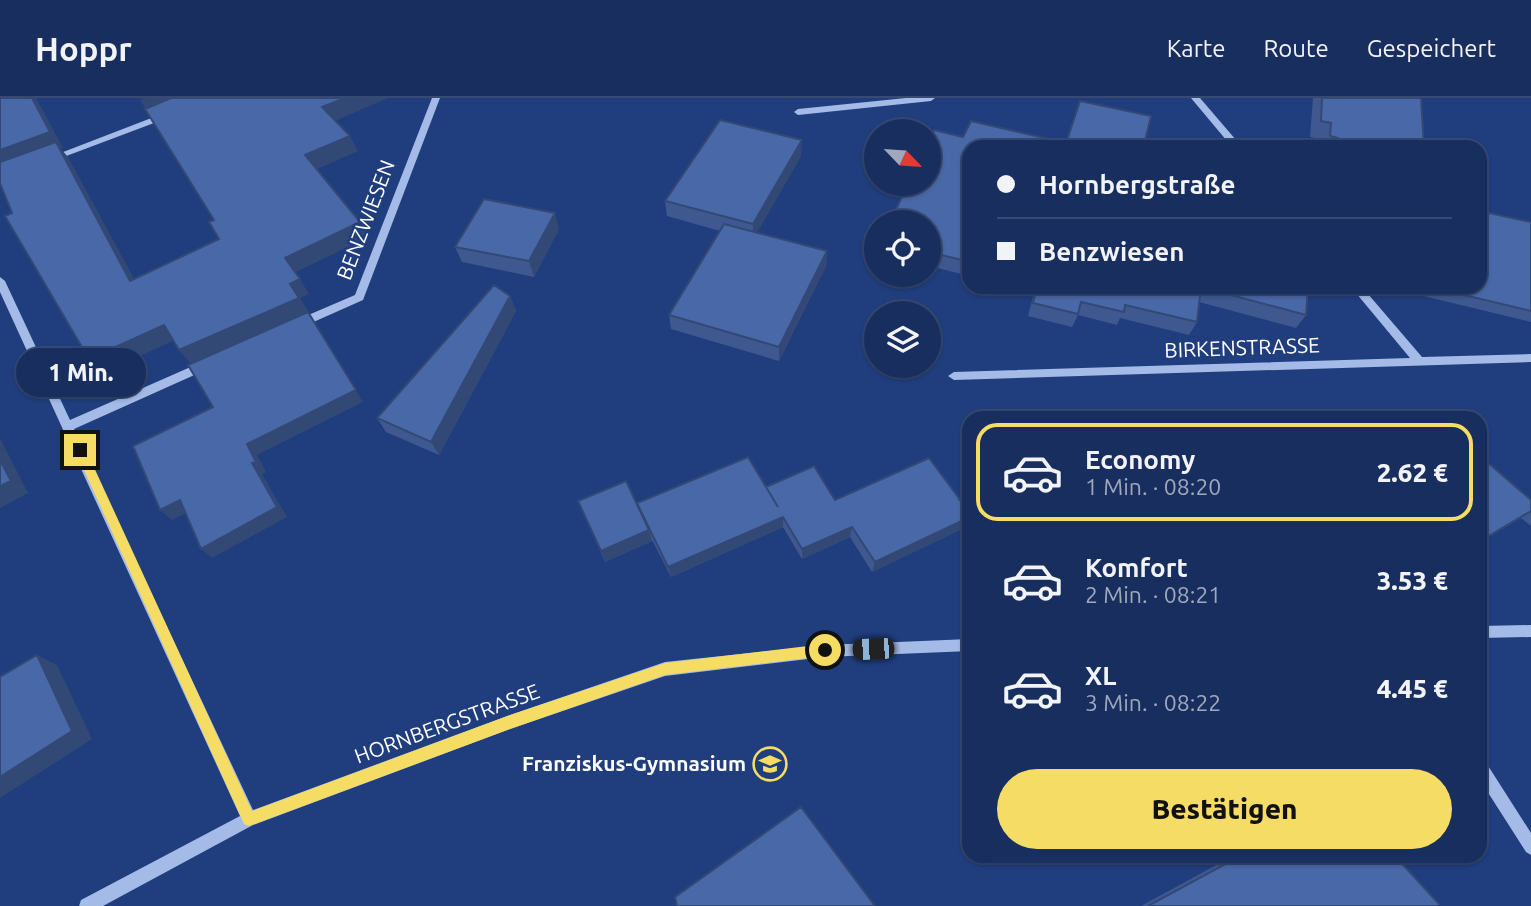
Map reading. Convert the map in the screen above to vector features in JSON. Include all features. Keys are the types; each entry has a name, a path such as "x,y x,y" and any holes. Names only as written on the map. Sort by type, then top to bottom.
{"street":[{"name":"BENZWIESEN","path":"284,330 359,297 436,98"},
{"path":"798,112 931,98"},
{"path":"1195,98 1231,140"},
{"path":"38,163 176,112"},
{"path":"0,281 249,819"},
{"path":"1362,294 1420,362"},
{"path":"69,426 220,358"},
{"name":"BIRKENSTRASSE","path":"954,376 1531,358"},
{"path":"1487,632 1531,631"},
{"name":"HORNBERGSTRASSE","path":"87,906 249,819 513,721 665,669 825,650 962,645"},
{"path":"1487,777 1531,847"}],"building":[{"path":"0,98 32,98 50,132 0,150"},
{"path":"171,98 345,98 322,107 350,136 305,155 360,222 285,258 300,279 290,284 299,298 179,350 164,325 89,359 5,216 12,213 0,183 0,162 56,142 130,281 219,239 209,222 214,220 145,109"},
{"path":"1322,98 1421,98 1424,140 1338,140 1330,136 1331,123 1321,121"},
{"path":"1080,101 1151,116 1145,140 1067,140"},
{"path":"720,120 802,140 753,224 665,201"},
{"path":"971,121 1053,140 962,140 962,260 941,255 941,210 896,210 902,196 942,196 942,132 963,137"},
{"path":"484,199 555,213 529,261 455,247"},
{"path":"1487,213 1531,222 1531,311 1459,294 1487,294"},
{"path":"724,224 827,251 779,347 669,315"},
{"path":"494,285 510,296 431,442 377,418"},
{"path":"1035,294 1200,294 1197,322 1125,305 1124,312 1081,302 1078,314 1033,303"},
{"path":"1227,294 1308,294 1306,315"},
{"path":"308,312 356,390 247,444 256,462 252,463 277,507 201,549 180,500 160,510 133,446 213,407 188,365"},
{"path":"748,457 766,487 814,466 835,500 929,458 962,502 962,521 875,562 852,527 802,549 783,517 668,567 637,503"},
{"path":"0,460 11,481 0,486"},
{"path":"1487,462 1531,500 1531,511 1487,537"},
{"path":"626,481 649,530 601,551 578,501"},
{"path":"37,655 72,731 0,777 0,677"},
{"path":"801,807 875,906 677,906 675,897"},
{"path":"1227,863 1401,863 1439,904 1438,906 1148,906"}],"place":[{"name":"Franziskus-Gymnasium","path":"770,764"}],"route":[{"path":"80,450 249,819 513,721 665,669 825,650"}]}
